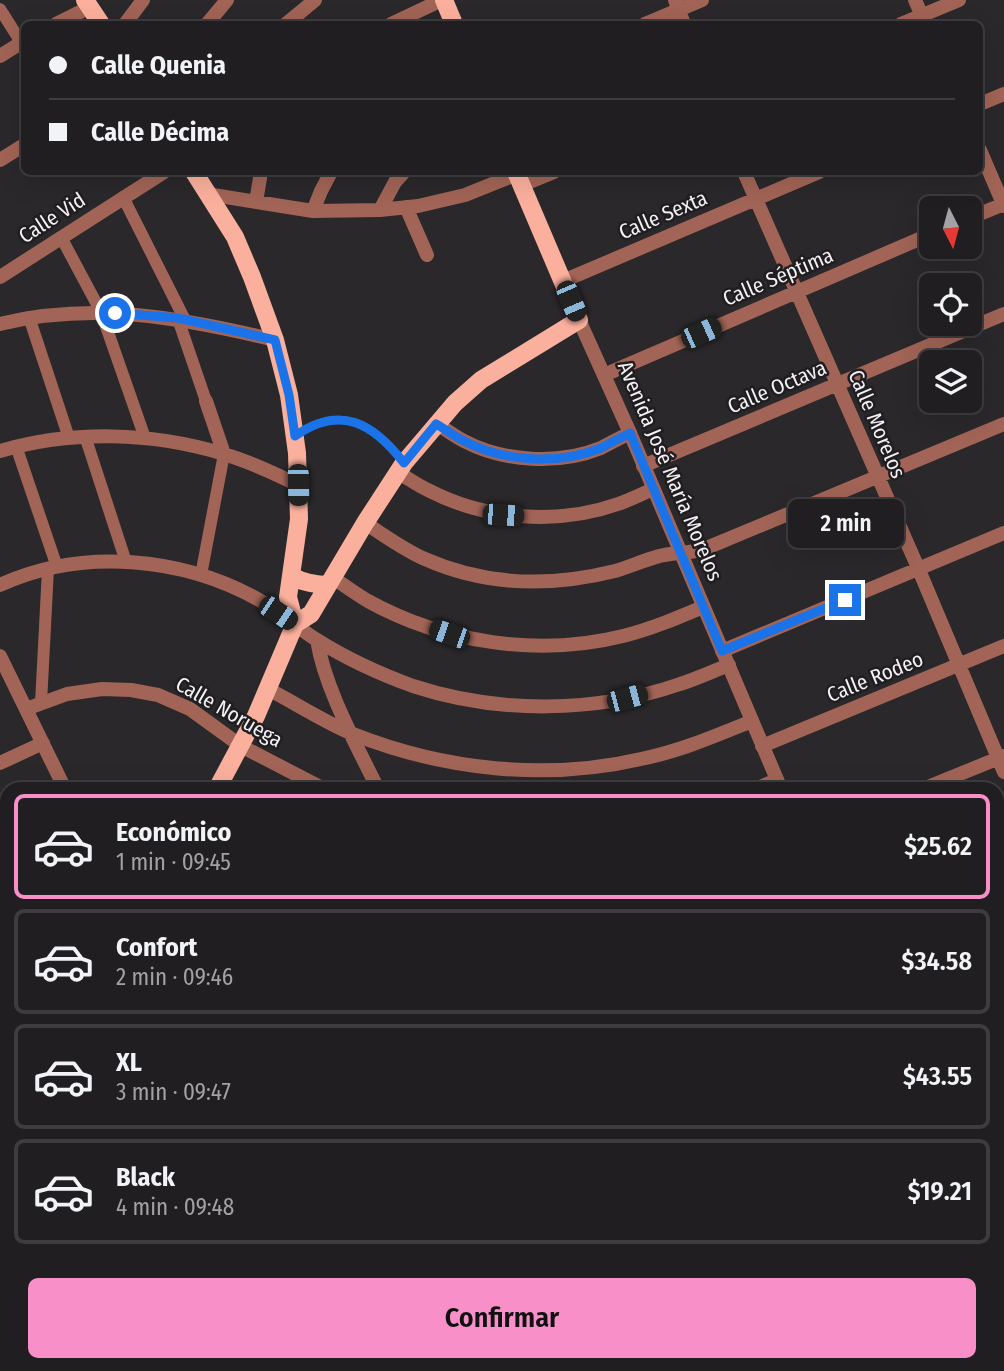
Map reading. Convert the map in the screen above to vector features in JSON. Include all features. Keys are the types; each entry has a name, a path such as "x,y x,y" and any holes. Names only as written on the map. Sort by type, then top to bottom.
{"main road":[{"path":"443,0 453,21"},
{"path":"87,3 99,21"},
{"path":"196,175 235,237 252,277 275,340 289,395 295,436 299,519 288,597 295,624"},
{"name":"Avenida José María Morelos","path":"518,177 579,320"},
{"path":"221,782 268,689 295,624 311,614 400,467 455,403 481,380 579,320"},
{"path":"291,576 314,584 330,581"}],"street":[{"path":"127,21 143,0"},
{"path":"210,21 227,0"},
{"path":"290,21 315,0"},
{"path":"398,21 443,0"},
{"path":"650,21 677,5 702,0"},
{"path":"915,0 923,20 959,0"},
{"path":"60,21 87,3"},
{"path":"0,9 21,39"},
{"path":"0,56 21,45"},
{"path":"983,103 1004,94"},
{"path":"0,160 21,147"},
{"path":"982,213 1004,205 983,157"},
{"name":"Calle Vid","path":"0,277 159,175"},
{"path":"256,202 260,175"},
{"path":"313,211 329,175"},
{"path":"380,210 401,175"},
{"name":"Calle Morelos","path":"745,175 1002,762"},
{"name":"Calle Sexta","path":"563,281 812,175"},
{"path":"208,194 313,211 380,210 418,206 465,195 518,177"},
{"path":"123,197 181,319 224,454 201,575"},
{"path":"406,207 427,255"},
{"path":"61,237 101,312 145,438"},
{"name":"Calle Séptima","path":"604,375 919,239"},
{"path":"0,324 29,317 101,312 130,313 181,319 275,340"},
{"name":"Calle Octava","path":"643,466 1004,314"},
{"path":"29,317 69,438"},
{"name":"Avenida José María Morelos","path":"579,320 630,433 778,782"},
{"path":"436,424 465,442 498,454 531,459 566,457 599,448 630,433"},
{"path":"365,523 423,558 458,571 497,580 533,583 575,580 618,570 657,556 704,549 1004,424"},
{"path":"85,436 126,562"},
{"path":"0,451 16,446 85,436 145,438 224,454 262,467 298,485"},
{"path":"16,446 53,568 41,703"},
{"path":"400,467 430,492 466,506 503,515 542,517 580,514 618,504 653,489"},
{"path":"722,651 1004,533"},
{"path":"0,585 53,568 92,562 164,566 201,575 251,596 317,640 364,666 414,686 466,699 520,706 573,705 627,698 679,685 729,665"},
{"path":"330,581 408,620 449,634 535,646 579,644 622,637 703,607"},
{"path":"317,640 322,667 375,782"},
{"name":"Calle Rodeo","path":"762,746 1004,646"},
{"path":"0,656 62,782"},
{"name":"Calle Noruega","path":"26,709 67,694 102,689 158,695 190,709 241,746 310,782"},
{"path":"268,689 351,733 407,752 453,763 523,771 582,769 640,760 697,743 751,721"},
{"path":"0,763 43,743"},
{"path":"943,782 1002,762"}],"lane":[{"path":"295,436 310,426 327,420 345,420 362,425 393,449 400,467"}],"route":[{"path":"115,313 178,318 275,340 289,395 295,436 310,426 327,420 345,420 362,425 377,435 404,463 436,424 465,442 498,454 531,459 566,457 599,448 630,433 722,651 845,600"}]}
